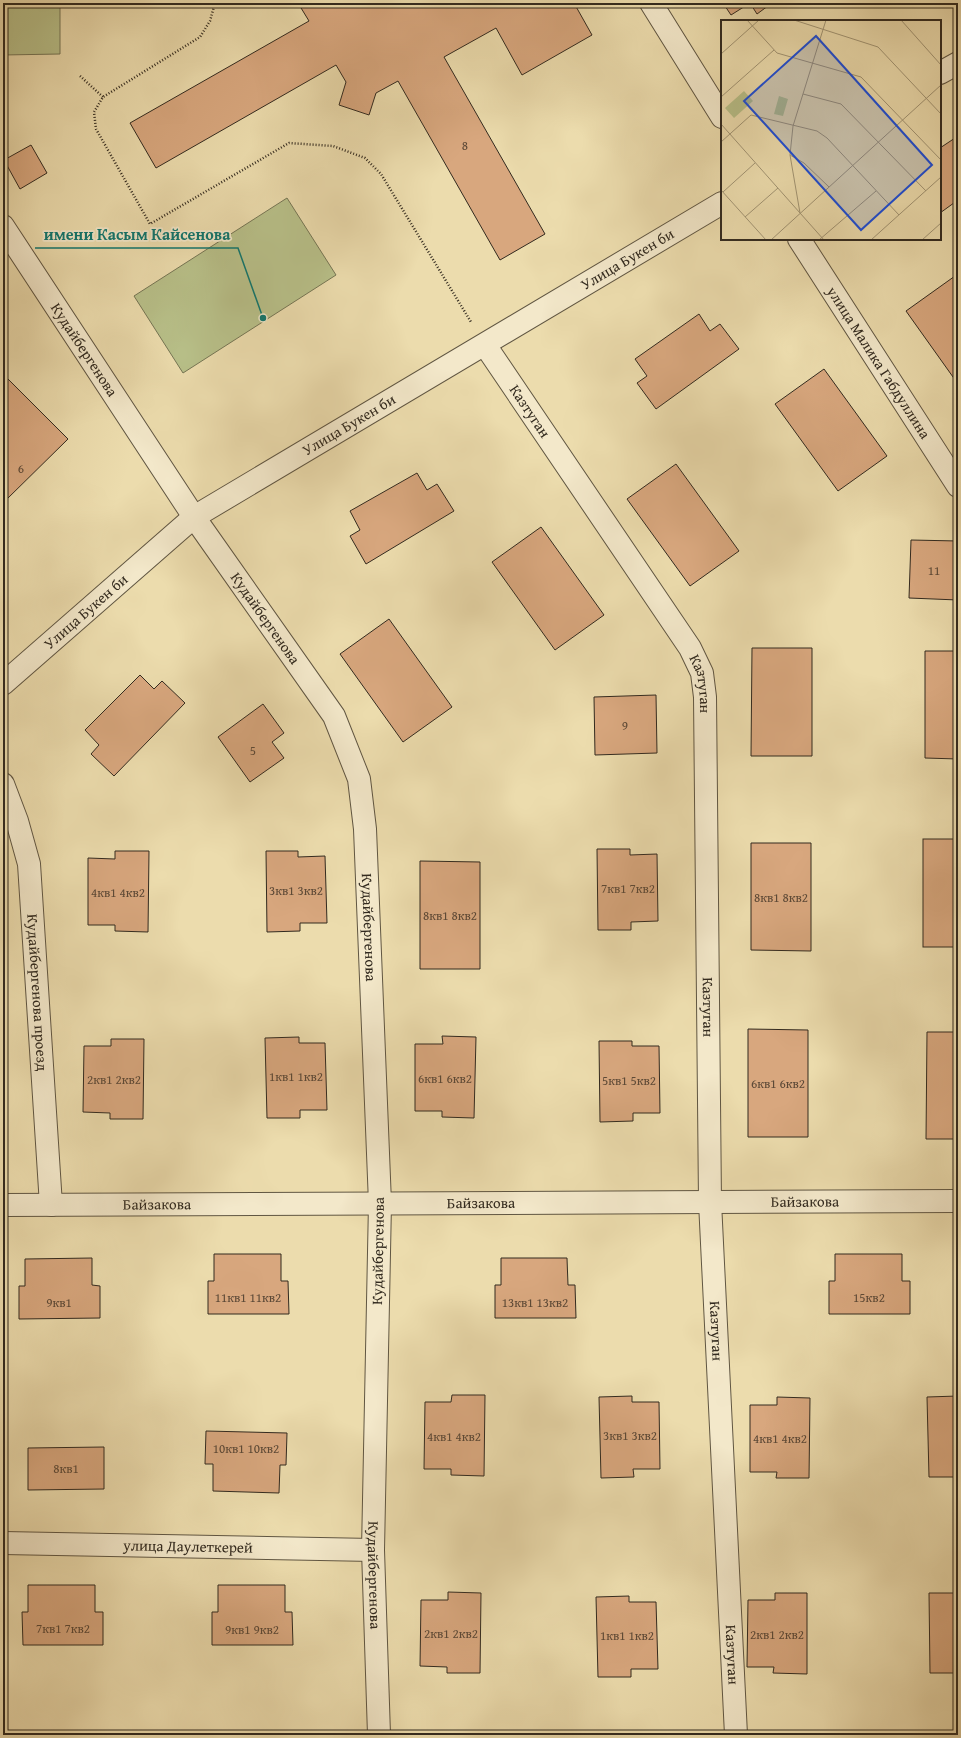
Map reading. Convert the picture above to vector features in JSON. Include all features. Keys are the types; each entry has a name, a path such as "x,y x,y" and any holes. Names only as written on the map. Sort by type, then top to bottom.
{"street":[{"path":"651,3 721,115"},
{"path":"941,72 958,62"},
{"name":"Улица Букен би","path":"3,684 194,516 485,345 721,204"},
{"name":"Кудайбергенова","path":"3,226 194,516 334,716 360,779 365,829 380,1204 373,1550 379,1735"},
{"name":"улица Малика Габдуллина","path":"800,240 958,486"},
{"name":"Казтуган","path":"485,345 690,648 702,673 705,697 710,1202 736,1735"},
{"name":"Кудайбергенова проезд","path":"3,784 17,821 30,864 51,1205"},
{"name":"Байзакова","path":"3,1205 958,1201"},
{"name":"улица Даулеткерей","path":"3,1543 373,1550"}],"path":[{"path":"215,3 210,20 200,37 103,98 94,112 96,129 150,224 289,143 333,146 365,158 381,174 485,345"},
{"path":"80,76 103,98"}],"green space":[{"path":"3,3 60,3 60,54 3,55"},
{"path":"287,198 336,275 183,373 134,296"}],"building":[{"path":"298,3 574,3 592,35 522,75 496,28 444,57 545,234 500,260 398,81 376,93 369,115 339,105 346,82 336,65 156,168 130,123 309,21"},
{"path":"723,3 750,3 731,15"},
{"path":"750,3 772,3 757,14"},
{"path":"958,136 958,200 941,212 941,147"},
{"path":"31,145 47,173 20,189 4,160"},
{"path":"955,276 958,280 958,384 906,311"},
{"path":"699,314 710,331 720,324 739,349 656,409 637,383 647,376 635,359"},
{"path":"824,369 887,456 838,491 775,404"},
{"path":"8,379 68,439 6,500 3,497 3,385"},
{"path":"676,464 739,551 690,586 627,499"},
{"path":"417,473 427,490 437,484 454,511 366,564 350,536 360,530 350,511"},
{"path":"541,527 604,615 555,650 492,562"},
{"path":"911,540 958,541 958,600 909,598"},
{"path":"389,619 452,707 403,742 340,654"},
{"path":"752,648 812,648 812,756 751,756"},
{"path":"925,651 958,651 958,759 925,758"},
{"path":"140,675 154,689 162,681 185,703 114,776 91,754 99,745 85,730"},
{"path":"656,695 657,753 595,755 594,697"},
{"path":"263,704 284,733 272,742 284,758 250,782 218,737"},
{"path":"923,839 958,839 958,947 923,947"},
{"path":"751,843 811,843 811,951 751,950"},
{"path":"597,849 630,849 630,855 657,854 658,921 631,922 631,930 598,930"},
{"path":"115,851 149,851 148,932 115,931 115,925 88,925 88,858 115,859"},
{"path":"266,851 298,851 298,857 325,856 327,923 300,923 300,931 267,932"},
{"path":"420,861 480,862 480,969 420,969"},
{"path":"3,1024 5,1081 3,1081"},
{"path":"748,1029 808,1030 808,1137 748,1137"},
{"path":"927,1032 958,1032 958,1139 926,1139"},
{"path":"442,1036 476,1037 474,1118 442,1117 442,1111 415,1111 415,1044 443,1044"},
{"path":"299,1037 299,1043 325,1043 327,1110 300,1110 300,1118 267,1118 265,1038"},
{"path":"111,1039 144,1039 143,1119 110,1119 110,1113 83,1112 84,1046 111,1046"},
{"path":"599,1041 632,1041 632,1046 659,1046 660,1113 633,1113 633,1121 600,1122"},
{"path":"214,1254 281,1254 281,1281 288,1281 289,1314 208,1314 208,1281 214,1281"},
{"path":"835,1254 902,1254 902,1281 910,1281 910,1314 829,1314 829,1281 835,1281"},
{"path":"92,1258 92,1285 100,1286 100,1318 19,1319 19,1286 25,1286 25,1259"},
{"path":"501,1258 567,1258 568,1285 575,1285 576,1318 495,1318 495,1285 501,1285"},
{"path":"452,1395 485,1395 484,1476 451,1475 451,1469 424,1469 425,1402 451,1402"},
{"path":"632,1396 632,1402 659,1402 660,1469 633,1469 634,1477 601,1478 599,1397"},
{"path":"958,1396 958,1477 929,1477 927,1397"},
{"path":"777,1397 810,1398 809,1478 776,1478 777,1472 750,1472 750,1405 777,1405"},
{"path":"206,1431 287,1433 286,1465 280,1465 279,1493 213,1491 213,1464 205,1464"},
{"path":"104,1447 104,1489 28,1490 28,1448"},
{"path":"28,1585 95,1585 95,1612 103,1612 103,1645 23,1645 22,1612 28,1612"},
{"path":"218,1585 285,1585 285,1612 292,1612 293,1645 212,1645 212,1612 218,1612"},
{"path":"448,1592 481,1593 480,1673 447,1673 447,1667 420,1666 421,1600 448,1600"},
{"path":"775,1593 807,1593 807,1674 773,1673 774,1667 747,1667 748,1600 775,1600"},
{"path":"929,1593 958,1593 958,1673 930,1673"},
{"path":"629,1596 629,1602 656,1602 658,1669 631,1669 631,1677 598,1677 596,1597"}],"place":[{"name":"имени Касым Кайсенова","path":"263,318"}]}
